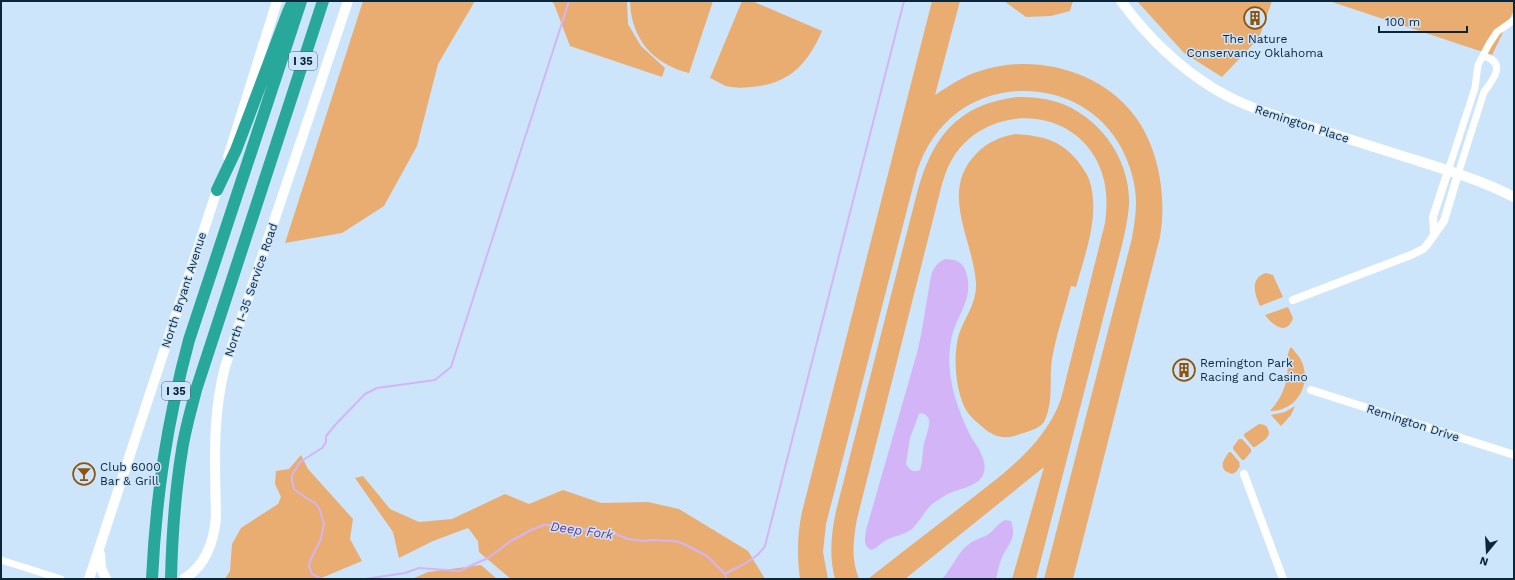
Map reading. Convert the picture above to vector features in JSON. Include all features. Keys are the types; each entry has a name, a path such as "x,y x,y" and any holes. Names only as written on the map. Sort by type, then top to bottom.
{"highway":[{"path":"217,190 236,150 293,1"},
{"name":"I 35","path":"152,579 154,539 165,447 180,374 189,340 301,1"},
{"name":"I 35","path":"171,579 172,540 180,461 196,390 323,1"}],"main road":[{"name":"North Bryant Avenue","path":"90,579 277,1"},
{"name":"North I-35 Service Road","path":"184,579 196,569 205,557 215,530 215,431 220,386 225,367 348,1"},
{"name":"Remington Place","path":"1121,1 1146,33 1165,52 1199,79 1226,95 1272,115 1453,173 1514,197"},
{"path":"102,541 100,562 106,579"}],"street":[{"path":"1293,300 1411,256 1423,249 1432,239 1444,221 1453,173 1475,88 1478,65 1497,32 1514,20"},
{"path":"1434,234 1433,217 1453,173 1484,92 1491,82 1497,66 1493,59 1483,56"},
{"name":"Remington Drive","path":"1311,390 1514,455"},
{"path":"1244,474 1283,579"},
{"path":"1,560 61,579"}],"shaded area":[{"path":"363,1 475,1 438,64 417,146 384,206 342,233 285,243"},
{"path":"551,1 627,1 628,24 641,46 665,68 662,77 570,46 554,4"},
{"path":"630,1 713,1 689,73 676,69 665,63 646,48 635,27 631,15"},
{"path":"742,1 752,1 822,31 810,54 803,63 795,71 776,82 742,88 726,86 710,78"},
{"path":"932,1 960,1 935,95 968,76 1000,66 1022,64 1043,65 1064,69 1103,87 1120,99 1143,128 1150,142 1159,173 1162,206 1160,237 1073,579 1044,579 1132,238 1136,211 1136,195 1132,175 1125,155 1112,134 1100,120 1072,101 1055,95 1020,91 991,96 963,108 938,131 920,162 826,524 823,552 828,579 800,579 798,546 802,512"},
{"path":"1004,1 1073,1 1070,11 1051,16 1026,17"},
{"path":"1137,1 1272,1 1259,38 1222,77 1184,53"},
{"path":"1329,1 1514,1 1514,10 1492,55"},
{"path":"1017,97 1037,98 1057,102 1073,109 1087,118 1099,129 1110,142 1125,172 1129,205 1122,245 1036,579 1012,579 1044,467 905,579 868,579 1003,474 1031,448 1053,417 1061,399 1105,223 1106,191 1103,176 1097,161 1084,143 1067,129 1048,121 1027,118 1006,120 986,127 968,139 948,166 942,184 857,519 854,534 854,557 856,572 859,579 835,579 831,545 836,511 923,173 939,140 950,127 963,116 978,107 996,101"},
{"path":"1016,134 1034,136 1049,140 1070,152 1082,166 1089,179 1092,192 1093,220 1084,261 1076,287 1071,286 1058,332 1051,367 1049,407 1044,422 1042,425 1030,431 1009,437 1000,437 983,428 972,418 964,406 957,380 957,342 961,328 973,303 976,290 974,266 961,216 959,200 960,184 965,169 976,154 994,141 1005,136"},
{"path":"945,259 961,263 965,269 968,282 966,300 953,332 949,366 953,390 960,413 970,435 981,453 985,469 982,477 976,483 948,494 935,502 928,508 910,531 891,538 871,550 866,544 866,530 917,353 931,276 936,266","holes":["921,413 926,415 929,419 929,425 924,444 921,467 920,470 914,471 906,464 910,438 919,414"]},
{"path":"1266,273 1273,275 1283,297 1260,306 1256,297 1255,283 1261,275"},
{"path":"1288,307 1293,318 1287,327 1284,328 1276,326 1265,315"},
{"path":"1291,347 1299,356 1305,371 1303,388 1294,402 1287,407 1270,411 1284,389 1288,371 1288,353"},
{"path":"1295,406 1291,415 1281,426 1271,415 1285,412"},
{"path":"1259,424 1267,427 1269,434 1266,439 1253,447 1244,434"},
{"path":"1239,439 1242,439 1251,449 1251,452 1244,460 1242,460 1233,449"},
{"path":"1229,452 1231,452 1240,463 1240,466 1236,472 1232,474 1225,471 1223,466 1224,460"},
{"path":"301,455 308,469 353,519 350,539 362,561 319,579 225,579 230,571 232,544 241,528 278,504 281,497 275,484 276,471 289,469"},
{"path":"363,476 390,509 419,522 452,519 505,494 529,504 563,490 601,503 648,502 679,509 748,551 765,579 511,579 479,552 478,541 468,528 433,541 399,558 393,532 355,478"},
{"path":"1005,520 1011,521 1013,536 1001,560 996,579 942,579 965,547 989,534 998,524"},
{"path":"481,565 497,579 412,579 428,572"}],"waterway":[{"path":"322,579 312,574 309,566 321,539 324,523 319,508 315,503 294,489 292,475 300,462 322,448 326,442 326,436 365,394 377,388 435,380 451,367 569,1"},
{"path":"725,574 752,559 765,546 904,1"},
{"name":"Deep Fork","path":"365,579 405,573 419,568 459,571 488,558 511,541 544,525 557,525 603,531 628,539 643,541 674,541 682,543 707,556 725,574 727,579"}],"place":[{"name":"The Nature Conservancy Oklahoma","path":"1255,18"},
{"name":"Remington Park Racing and Casino","path":"1184,370"},
{"name":"Club 6000 Bar & Grill","path":"84,474"}]}
